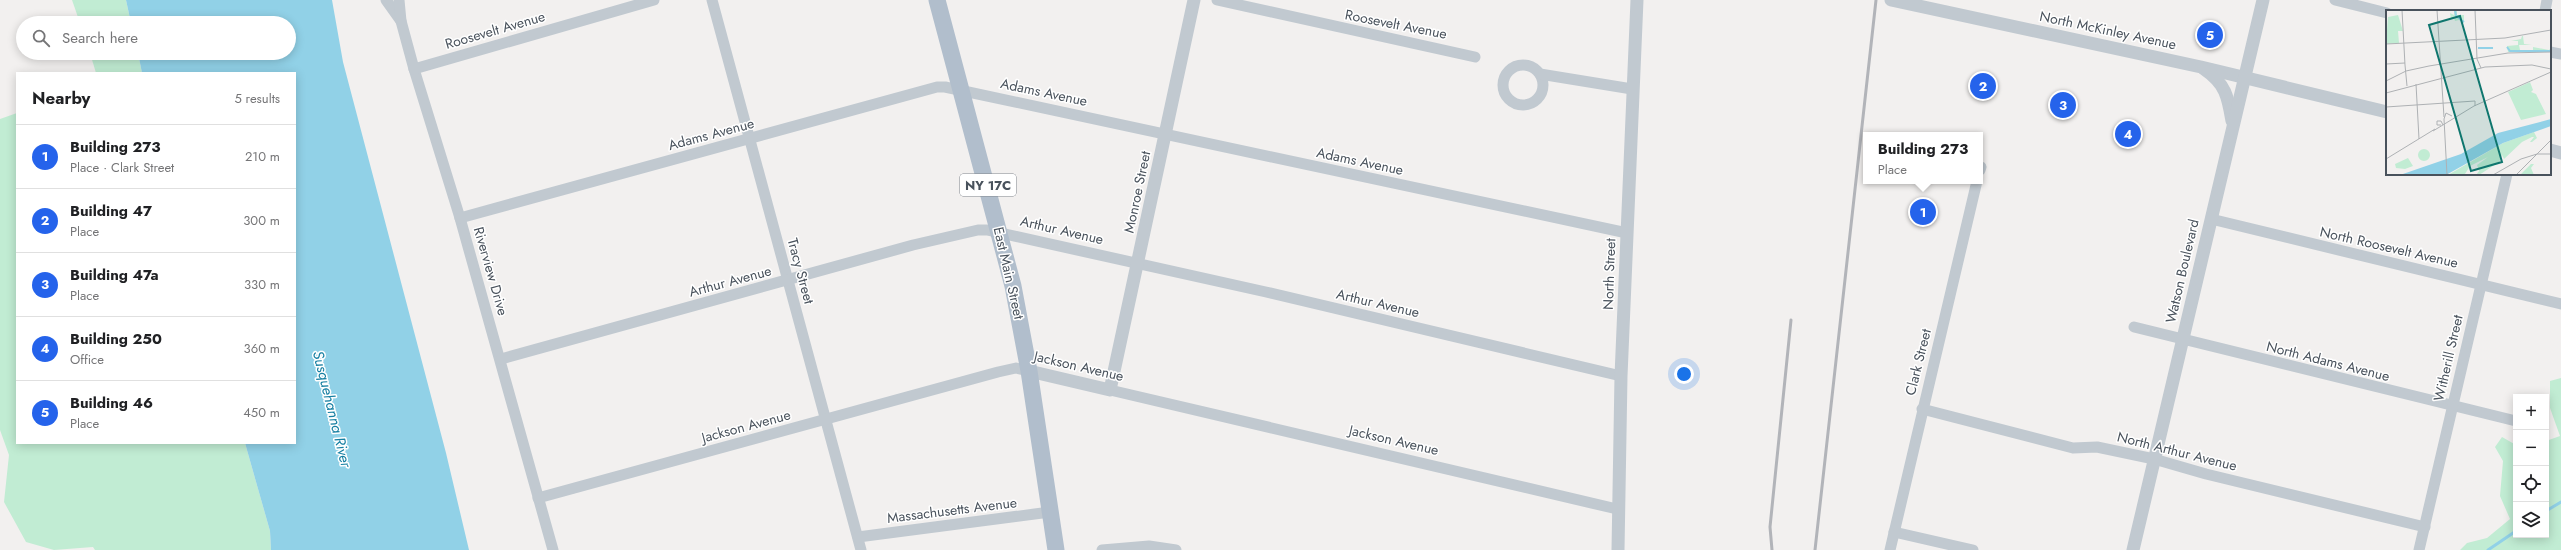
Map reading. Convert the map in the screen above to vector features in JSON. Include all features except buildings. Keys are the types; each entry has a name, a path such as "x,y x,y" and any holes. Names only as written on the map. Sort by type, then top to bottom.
{"main road":[{"name":"East Main Street","path":"937,0 1000,232 1029,371 1056,550"}],"street":[{"path":"386,0 401,21"},
{"name":"Riverview Drive","path":"399,0 401,21 414,69 460,218 553,550"},
{"name":"Roosevelt Avenue","path":"414,69 654,0"},
{"name":"Tracy Street","path":"712,0 861,550"},
{"name":"Monroe Street","path":"1110,390 1194,0"},
{"name":"Roosevelt Avenue","path":"1216,0 1475,57"},
{"name":"North Street","path":"1618,550 1617,509 1621,376 1632,89 1637,0"},
{"name":"North McKinley Avenue","path":"1891,0 2201,67 2245,79 2386,112"},
{"name":"Watson Boulevard","path":"2133,550 2264,0"},
{"path":"2335,0 2386,13"},
{"path":"2545,10 2547,0"},
{"path":"2551,52 2561,54"},
{"path":"2201,67 2222,86 2228,96 2233,126"},
{"path":"1540,74 1632,89"},
{"name":"Adams Avenue","path":"460,218 937,87 961,89 1626,233"},
{"path":"2551,150 2561,153"},
{"name":"Witherill Street","path":"2419,550 2507,175"},
{"name":"Clark Street","path":"1890,550 1922,409 1976,184"},
{"name":"North Roosevelt Avenue","path":"2211,219 2561,304"},
{"name":"Arthur Avenue","path":"501,360 788,280 978,230 1000,232 1138,263 1621,376"},
{"name":"North Adams Avenue","path":"2134,327 2513,420"},
{"name":"Jackson Avenue","path":"538,498 826,421 1016,368 1617,509"},
{"name":"North Arthur Avenue","path":"1922,409 2073,448 2097,447 2154,459 2206,474 2425,527"},
{"name":"Massachusetts Avenue","path":"858,537 1050,512"},
{"path":"1894,532 1973,550"},
{"path":"1102,550 1149,546 1176,550"}],"green space":[{"path":"72,0 126,0 129,16 78,16"},
{"path":"92,60 139,60 142,72 96,72"},
{"path":"16,113 16,444 245,444 270,531 271,550 95,550 93,547 54,550 26,542 4,502 9,455 0,430 0,119"},
{"path":"2561,378 2561,550 2460,550 2467,543 2487,538 2510,519 2500,496 2503,461 2495,447 2502,437 2513,443 2513,538 2549,538 2549,440 2560,436 2550,408 2550,381"}],"water":[{"name":"Susquehanna River","path":"126,0 332,0 343,62 446,453 469,550 271,550 270,531 245,444 296,444 296,72 142,72 139,60 296,60 296,16 129,16"}],"waterway":[{"path":"2549,509 2561,502"},
{"path":"2488,550 2513,533"}],"railway":[{"path":"1815,550 1876,0"},
{"path":"1772,550 1770,527 1791,320"}],"place":[{"name":"Building 46","path":"2210,35"},
{"name":"Building 47","path":"1983,86"},
{"name":"Building 47a","path":"2063,105"},
{"name":"Building 250","path":"2128,134"},
{"name":"Building 273","path":"1923,212"}]}
